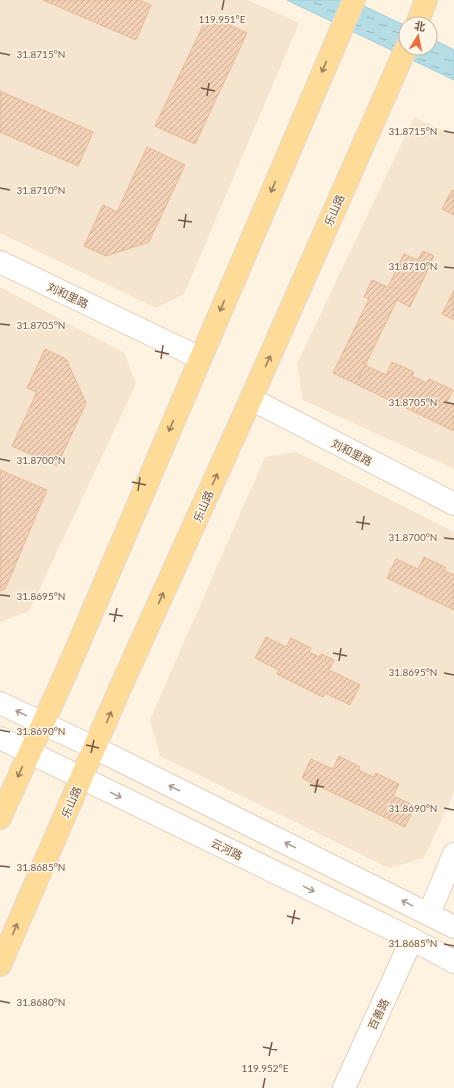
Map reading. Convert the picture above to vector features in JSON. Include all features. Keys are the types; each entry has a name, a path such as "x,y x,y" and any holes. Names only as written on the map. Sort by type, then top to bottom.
{"main road":[{"path":"0,818 69,666 354,0"},
{"path":"420,16 426,0"},
{"name":"乐山路","path":"0,965 81,778 403,56"}],"street":[{"name":"刘和里路","path":"0,262 200,358"},
{"name":"刘和里路","path":"251,399 454,504"},
{"path":"0,703 95,748 454,927"},
{"name":"云河路","path":"0,738 412,939 454,962"},
{"path":"429,914 454,854"},
{"name":"百善路","path":"344,1088 412,939"}],"shaded area":[{"path":"0,0 247,0 299,23 184,294 156,308 0,233"},
{"path":"414,117 454,135 454,469 303,400 297,364"},
{"path":"0,287 124,353 136,384 29,611 0,622"},
{"path":"296,452 454,532 454,793 424,858 389,868 160,756 150,720 265,457"}],"water":[{"path":"287,0 351,0 398,22 398,53"},
{"path":"438,42 454,50 454,80 404,56 438,56"}],"building":[{"path":"43,0 139,0 151,5 136,40"},
{"path":"208,15 247,33 195,144 155,126"},
{"path":"0,91 93,132 78,166 0,132"},
{"path":"147,147 185,165 149,242 106,256 84,246 103,205 117,212"},
{"path":"452,190 454,191 454,215 442,209"},
{"path":"423,251 434,256 410,307 397,300 356,384 333,373 369,299 364,297 372,280 388,287 404,254 418,260"},
{"path":"454,290 454,320 442,314"},
{"path":"45,349 66,359 86,403 57,466 12,446 37,392 27,388"},
{"path":"392,362 414,372 412,376 427,383 429,379 453,390 447,402 454,405 454,431 356,384 365,365 386,375"},
{"path":"0,470 47,490 5,589 0,591"},
{"path":"424,557 445,567 444,571 454,575 454,610 387,578 396,559 418,569"},
{"path":"266,637 286,647 291,638 311,648 309,652 319,657 321,654 334,660 329,670 360,685 350,705 325,693 323,697 277,674 279,670 255,658"},
{"path":"339,756 360,767 359,770 373,777 376,773 399,784 393,796 415,806 405,827 302,778 311,759 333,769"}]}
